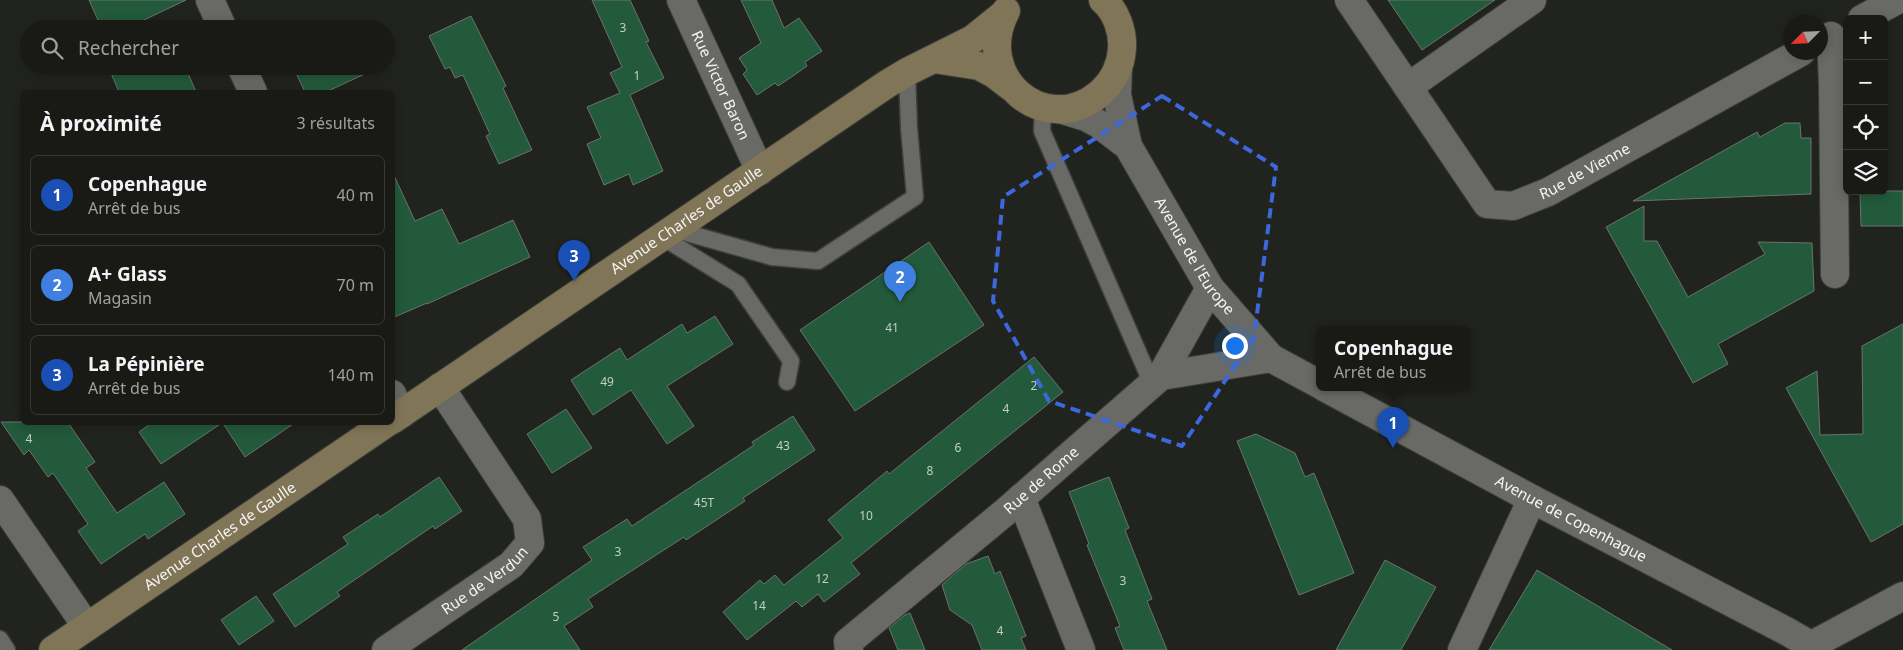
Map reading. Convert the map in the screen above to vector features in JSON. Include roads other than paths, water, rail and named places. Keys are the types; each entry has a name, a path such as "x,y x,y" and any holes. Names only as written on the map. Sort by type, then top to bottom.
{"street":[{"path":"210,0 219,20"},
{"name":"Rue Victor Baron","path":"681,0 760,171"},
{"path":"1349,0 1408,87 1532,0"},
{"path":"1869,15 1897,0"},
{"path":"1009,7 998,25 996,44 998,61 1004,77 1014,90"},
{"name":"Avenue Charles de Gaulle","path":"395,411 440,387 907,72 973,39 1009,7"},
{"path":"934,59 978,66 994,74 1028,100 1052,108 1077,106 1092,99 1105,88 1121,59 1123,40 1113,7"},
{"path":"1833,35 1835,274"},
{"name":"Rue de Vienne","path":"1408,87 1487,204 1513,206 1548,192 1787,60"},
{"name":"Avenue de l'Europe","path":"1118,67 1117,95 1128,146 1210,288 1271,358"},
{"path":"245,75 252,90"},
{"name":"Avenue de l'Europe","path":"1052,108 1086,117 1099,124 1128,146"},
{"name":"Rue de Rome","path":"849,650 848,642 1021,498 1157,380 1210,288"},
{"path":"1157,380 1271,358 1316,382"},
{"name":"Rue de Verdun","path":"386,650 511,565 530,543 527,519 440,387"},
{"name":"Avenue de Copenhague","path":"1331,391 1532,499 1815,647"},
{"name":"Avenue Charles de Gaulle","path":"53,650 375,425"},
{"path":"1021,498 1082,650"},
{"path":"1462,650 1532,499"},
{"path":"0,500 87,627"},
{"path":"1815,647 1903,596"}],"lane":[{"path":"667,233 772,257 818,260 915,197 909,128 907,72"},
{"path":"1052,108 1042,131 1157,380"},
{"path":"667,233 738,284 791,361 787,382"},
{"path":"0,639 7,650"}],"place":[{"name":"La Pépinière","path":"574,281"},
{"name":"A+ Glass","path":"900,302"},
{"name":"Copenhague","path":"1393,448"}]}
